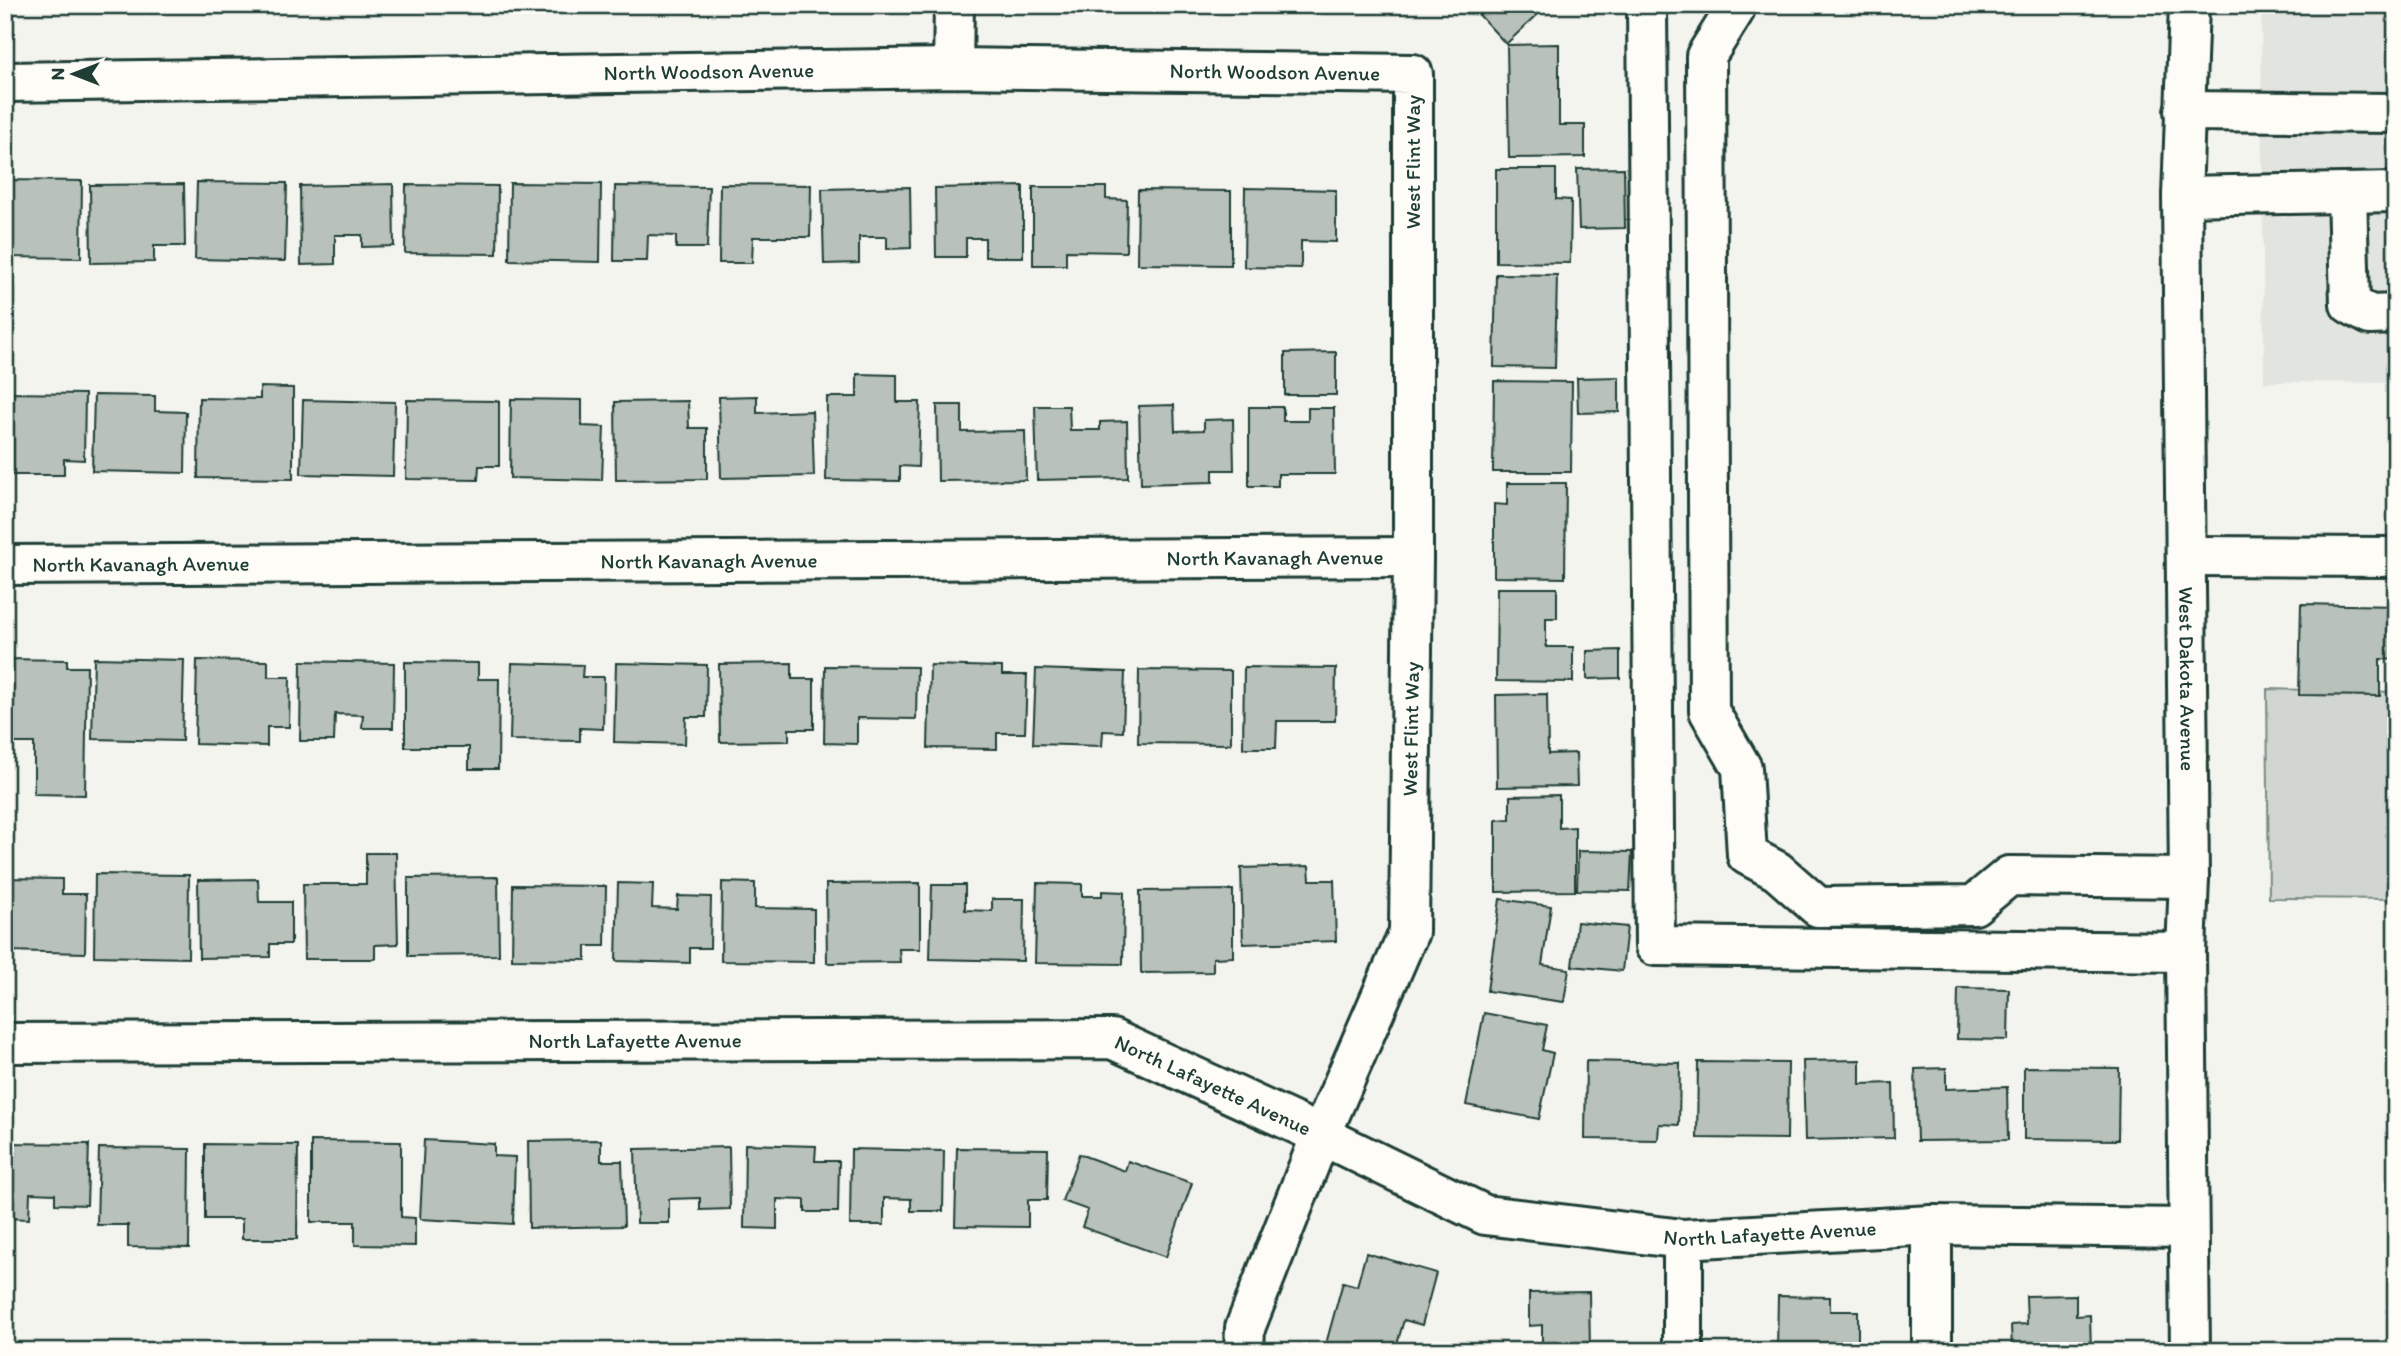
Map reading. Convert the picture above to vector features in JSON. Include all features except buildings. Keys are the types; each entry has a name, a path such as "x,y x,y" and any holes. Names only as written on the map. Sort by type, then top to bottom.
{"street":[{"path":"953,68 954,5"},
{"path":"1647,5 1655,946 2186,952"},
{"path":"1734,5 1734,11 1706,56 1709,711 1742,768 1746,855 1777,871 1818,907 1974,905 2009,876 2189,878"},
{"name":"West Dakota Avenue","path":"2189,5 2182,196 2187,556 2189,878 2186,952 2190,1351"},
{"name":"North Woodson Avenue","path":"5,82 953,68 1413,74"},
{"name":"West Flint Way","path":"1244,1351 1245,1328 1321,1135 1409,932 1413,557 1413,74"},
{"path":"2184,111 2396,113"},
{"path":"2347,192 2350,304 2370,315 2396,314"},
{"path":"2182,196 2396,192"},
{"path":"2187,556 2396,557"},
{"name":"North Kavanagh Avenue","path":"5,565 1413,557"},
{"name":"North Lafayette Avenue","path":"5,1043 1112,1040 1321,1135 1485,1215 1683,1239 1932,1225 2188,1228"},
{"path":"1932,1225 1932,1351"},
{"path":"1683,1239 1683,1351"}],"shaded area":[{"path":"2261,5 2396,5 2396,383 2264,382"},
{"path":"2267,689 2396,692 2396,899 2269,898"}]}
